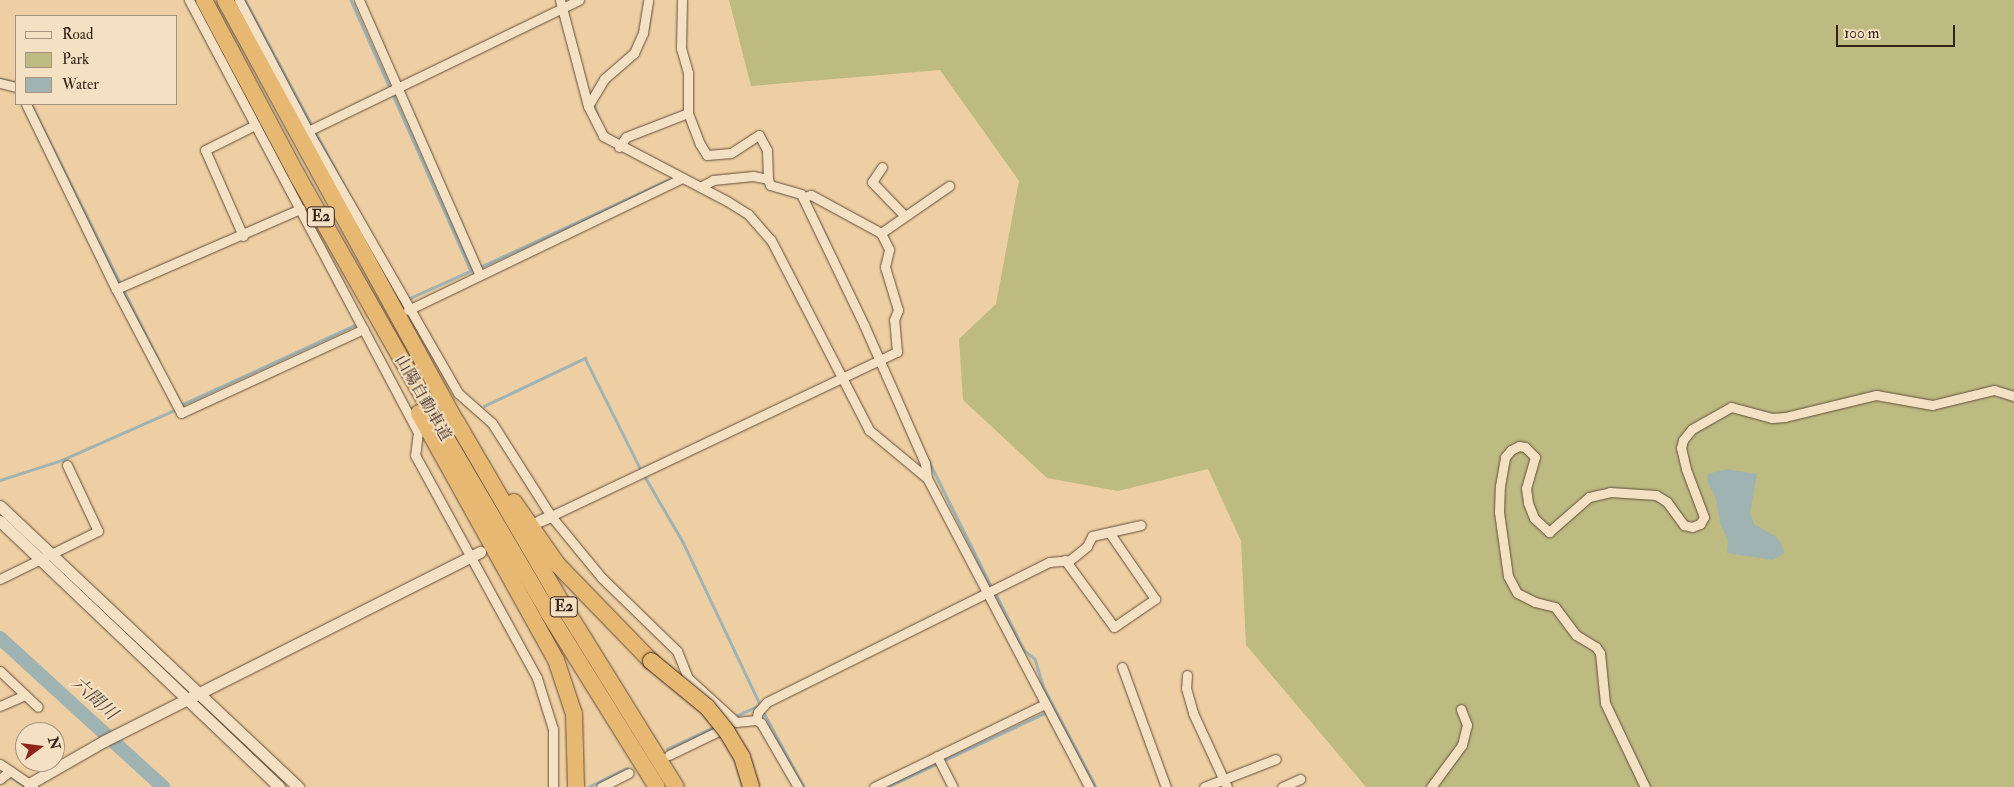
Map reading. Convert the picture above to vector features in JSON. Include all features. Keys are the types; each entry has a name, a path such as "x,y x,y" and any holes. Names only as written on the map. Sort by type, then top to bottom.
{"highway":[{"name":"山陽自動車道","path":"204,0 294,169 403,362 437,434 657,787"},
{"name":"山陽自動車道","path":"225,0 457,423 563,605 676,787"},
{"path":"457,423 557,564 651,660 707,707 727,732 742,757 751,787"},
{"path":"437,434 556,660 574,714 576,787"}],"street":[{"path":"189,0 418,432 415,455 476,555 543,693 555,751 553,787"},
{"path":"239,0 312,130 405,305 458,393 492,424 551,516 602,578 677,651 688,678 736,722"},
{"path":"359,0 394,90 478,270"},
{"path":"312,130 561,4 578,0"},
{"path":"588,106 604,79 634,53 642,33 648,0"},
{"path":"682,0 682,48 688,73 688,113 707,155 731,153 759,135 767,150 769,181"},
{"path":"561,4 588,106 603,136 748,214 771,240 841,379 869,430 927,478 992,592 1047,708 1088,787"},
{"path":"0,83 15,87"},
{"path":"27,105 120,288 177,408 190,410 362,324"},
{"path":"621,145 626,137 688,113"},
{"path":"243,236 205,150 255,125"},
{"path":"882,167 872,182 904,215"},
{"path":"539,521 880,361 899,349 894,320 898,310 885,267 889,249 881,233 811,194 804,196 753,176 712,180 700,187"},
{"path":"405,305 682,178"},
{"path":"881,233 904,215 949,186"},
{"path":"804,196 925,463 927,478"},
{"path":"120,288 243,236 300,209"},
{"path":"1645,787 1605,703 1600,653 1596,647 1576,634 1555,607 1535,602 1517,593 1508,576 1499,512 1500,486 1505,457 1511,450 1518,446 1526,447 1535,457 1526,488 1528,503 1534,518 1549,532 1589,497 1610,492 1656,495 1667,502 1684,525 1692,527 1700,524 1704,517 1686,469 1681,448 1683,440 1692,429 1731,407 1772,418 1784,417 1876,395 1932,406 1994,390 2014,396"},
{"path":"0,579 98,531 67,465"},
{"path":"0,506 45,557"},
{"path":"0,521 45,557 192,697 280,787"},
{"path":"756,720 762,708 1049,562 1066,560 1087,546 1092,536 1141,525"},
{"path":"1066,560 1114,627 1155,599 1109,532"},
{"path":"0,764 6,775 32,786 116,735 476,555"},
{"path":"1122,667 1136,711 1160,764 1166,787"},
{"path":"0,671 38,707"},
{"path":"1187,675 1186,688 1193,713 1226,784"},
{"path":"0,706 25,695"},
{"path":"192,697 298,787"},
{"path":"874,787 939,759 1047,708"},
{"path":"1431,787 1462,745 1467,725 1461,709"},
{"path":"669,755 736,722 756,720"},
{"path":"756,720 770,736 798,787"},
{"path":"939,759 952,787"},
{"path":"1204,787 1226,784 1276,759"},
{"path":"601,787 629,773"},
{"path":"1282,787 1300,779"}],"green space":[{"path":"729,0 2014,0 2014,787 1366,787 1246,645 1241,541 1208,469 1118,491 1047,478 963,400 959,339 996,304 1019,181 940,70 751,86"}],"water":[{"path":"1727,469 1757,474 1750,513 1754,524 1775,536 1781,543 1784,553 1773,560 1727,553 1728,541 1720,523 1716,498 1707,481 1708,474"}],"waterway":[{"path":"245,0 348,193"},
{"path":"351,0 471,271 398,304"},
{"path":"648,29 651,5"},
{"path":"1,79 15,83"},
{"path":"594,103 598,117"},
{"path":"31,105 158,359"},
{"path":"478,268 668,180"},
{"path":"819,222 828,240"},
{"path":"181,405 357,324"},
{"path":"484,406 585,358 641,470"},
{"path":"0,480 62,460 177,409"},
{"path":"928,459 992,588"},
{"path":"644,475 683,542 761,706"},
{"path":"995,592 1024,650 1035,659 1044,688 1096,787"},
{"name":"六間川","path":"0,638 163,787"},
{"path":"736,716 760,705"},
{"path":"763,711 804,787"},
{"path":"887,787 1047,712"},
{"path":"667,749 714,727"},
{"path":"588,787 627,768"},
{"path":"9,775 25,786"}]}
